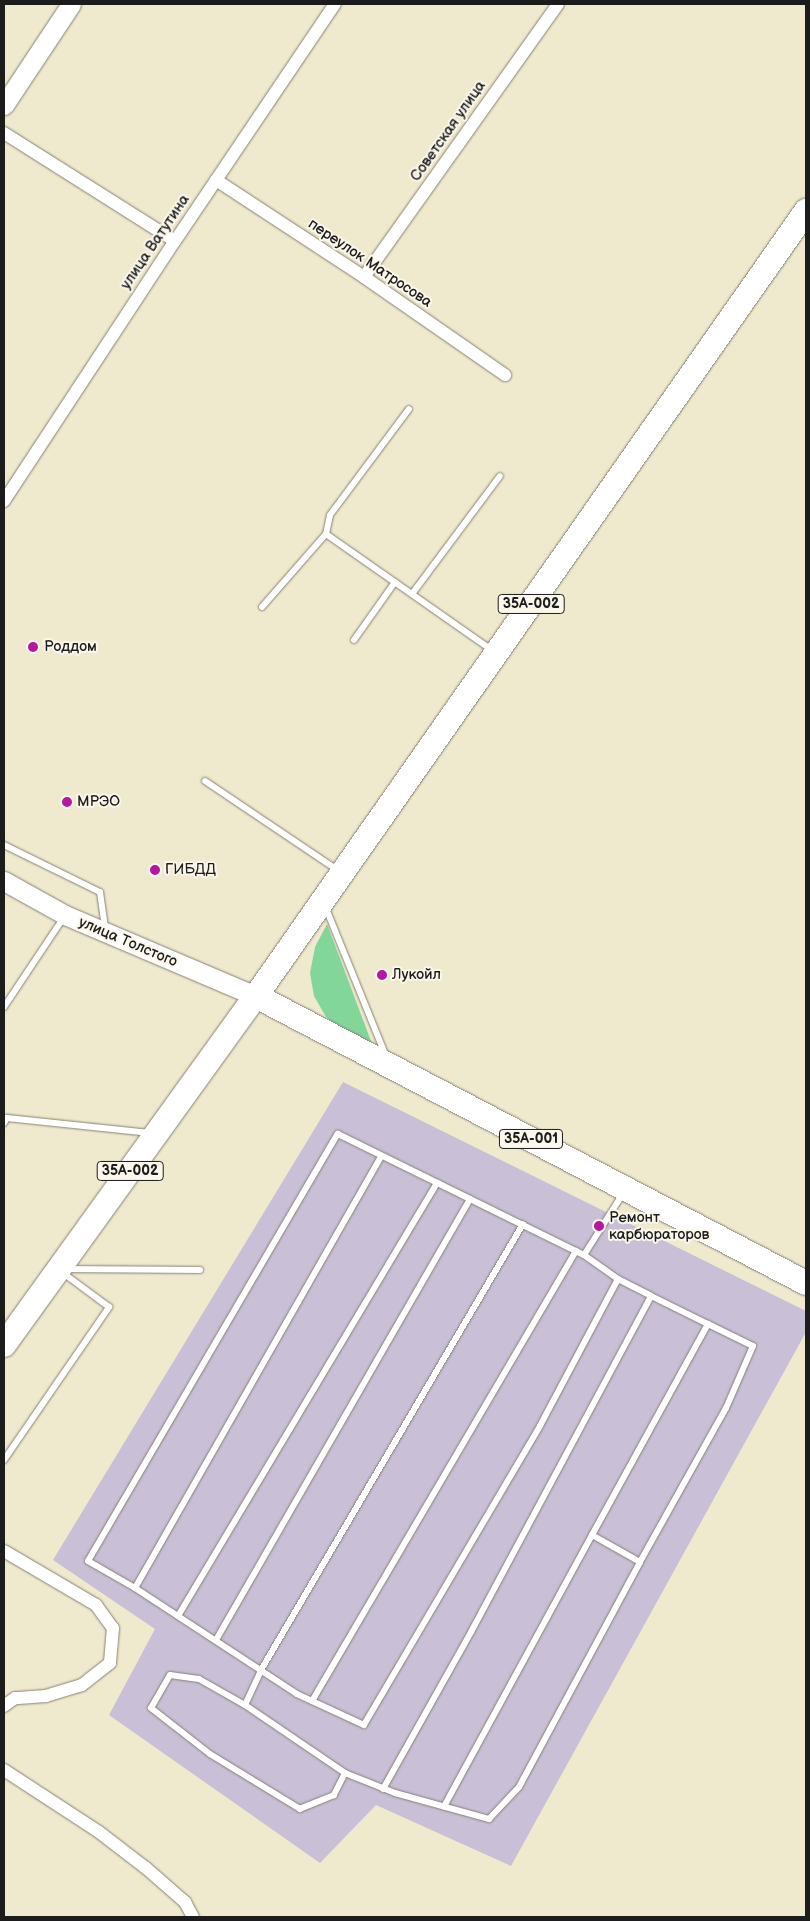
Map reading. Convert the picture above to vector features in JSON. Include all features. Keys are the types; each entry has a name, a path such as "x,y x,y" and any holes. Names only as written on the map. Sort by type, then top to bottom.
{"highway":[{"name":"35А-002","path":"4,1345 256,996 806,211"},
{"name":"35А-001","path":"256,996 806,1283"}],"main road":[{"path":"4,105 70,4"},
{"name":"улица Толстого","path":"4,881 65,915 256,996"}],"street":[{"name":"улица Ватутина","path":"4,500 174,241 335,4"},
{"name":"Советская улица","path":"364,276 558,4"},
{"path":"4,133 174,241"},
{"name":"переулок Матросова","path":"216,180 364,276 505,375"},
{"path":"4,1551 96,1605 112,1628 110,1663 82,1685 46,1696 15,1698 4,1706"},
{"path":"4,1770 99,1832 146,1868 185,1902 192,1917"}],"lane":[{"path":"262,607 326,534 330,515 409,409"},
{"path":"412,594 500,476"},
{"path":"326,534 496,654"},
{"path":"354,640 395,582"},
{"path":"205,781 342,873"},
{"path":"4,846 100,892 106,932"},
{"path":"323,901 389,1065"},
{"path":"4,1007 65,915"},
{"path":"5,1119 157,1134"},
{"path":"345,1774 334,1795 300,1810 210,1754 151,1708 170,1675 199,1679 245,1704 345,1774 383,1789 488,1819 519,1788 640,1562 726,1408 753,1346 618,1279 576,1251 338,1134 88,1561 135,1588 312,1701 364,1725 540,1426 618,1279"},
{"path":"135,1588 381,1156"},
{"path":"178,1616 437,1183"},
{"path":"584,1256 626,1188"},
{"path":"216,1640 470,1199"},
{"path":"245,1704 261,1670 523,1224"},
{"path":"312,1701 576,1251"},
{"path":"58,1270 200,1270"},
{"path":"4,1460 110,1307 58,1270"},
{"path":"383,1789 471,1632 651,1296"},
{"path":"444,1806 708,1324"},
{"path":"592,1535 640,1562"}],"shaded area":[{"path":"343,1082 806,1311 806,1332 511,1866 376,1805 320,1863 109,1715 155,1629 53,1560"}],"green space":[{"path":"327,924 374,1049 345,1034 326,1017 314,996 310,973 315,947"}],"place":[{"name":"Роддом","path":"33,647"},
{"name":"МРЭО","path":"67,802"},
{"name":"ГИБДД","path":"155,870"},
{"name":"Лукойл","path":"382,975"},
{"name":"Ремонт карбюраторов","path":"599,1226"}]}
